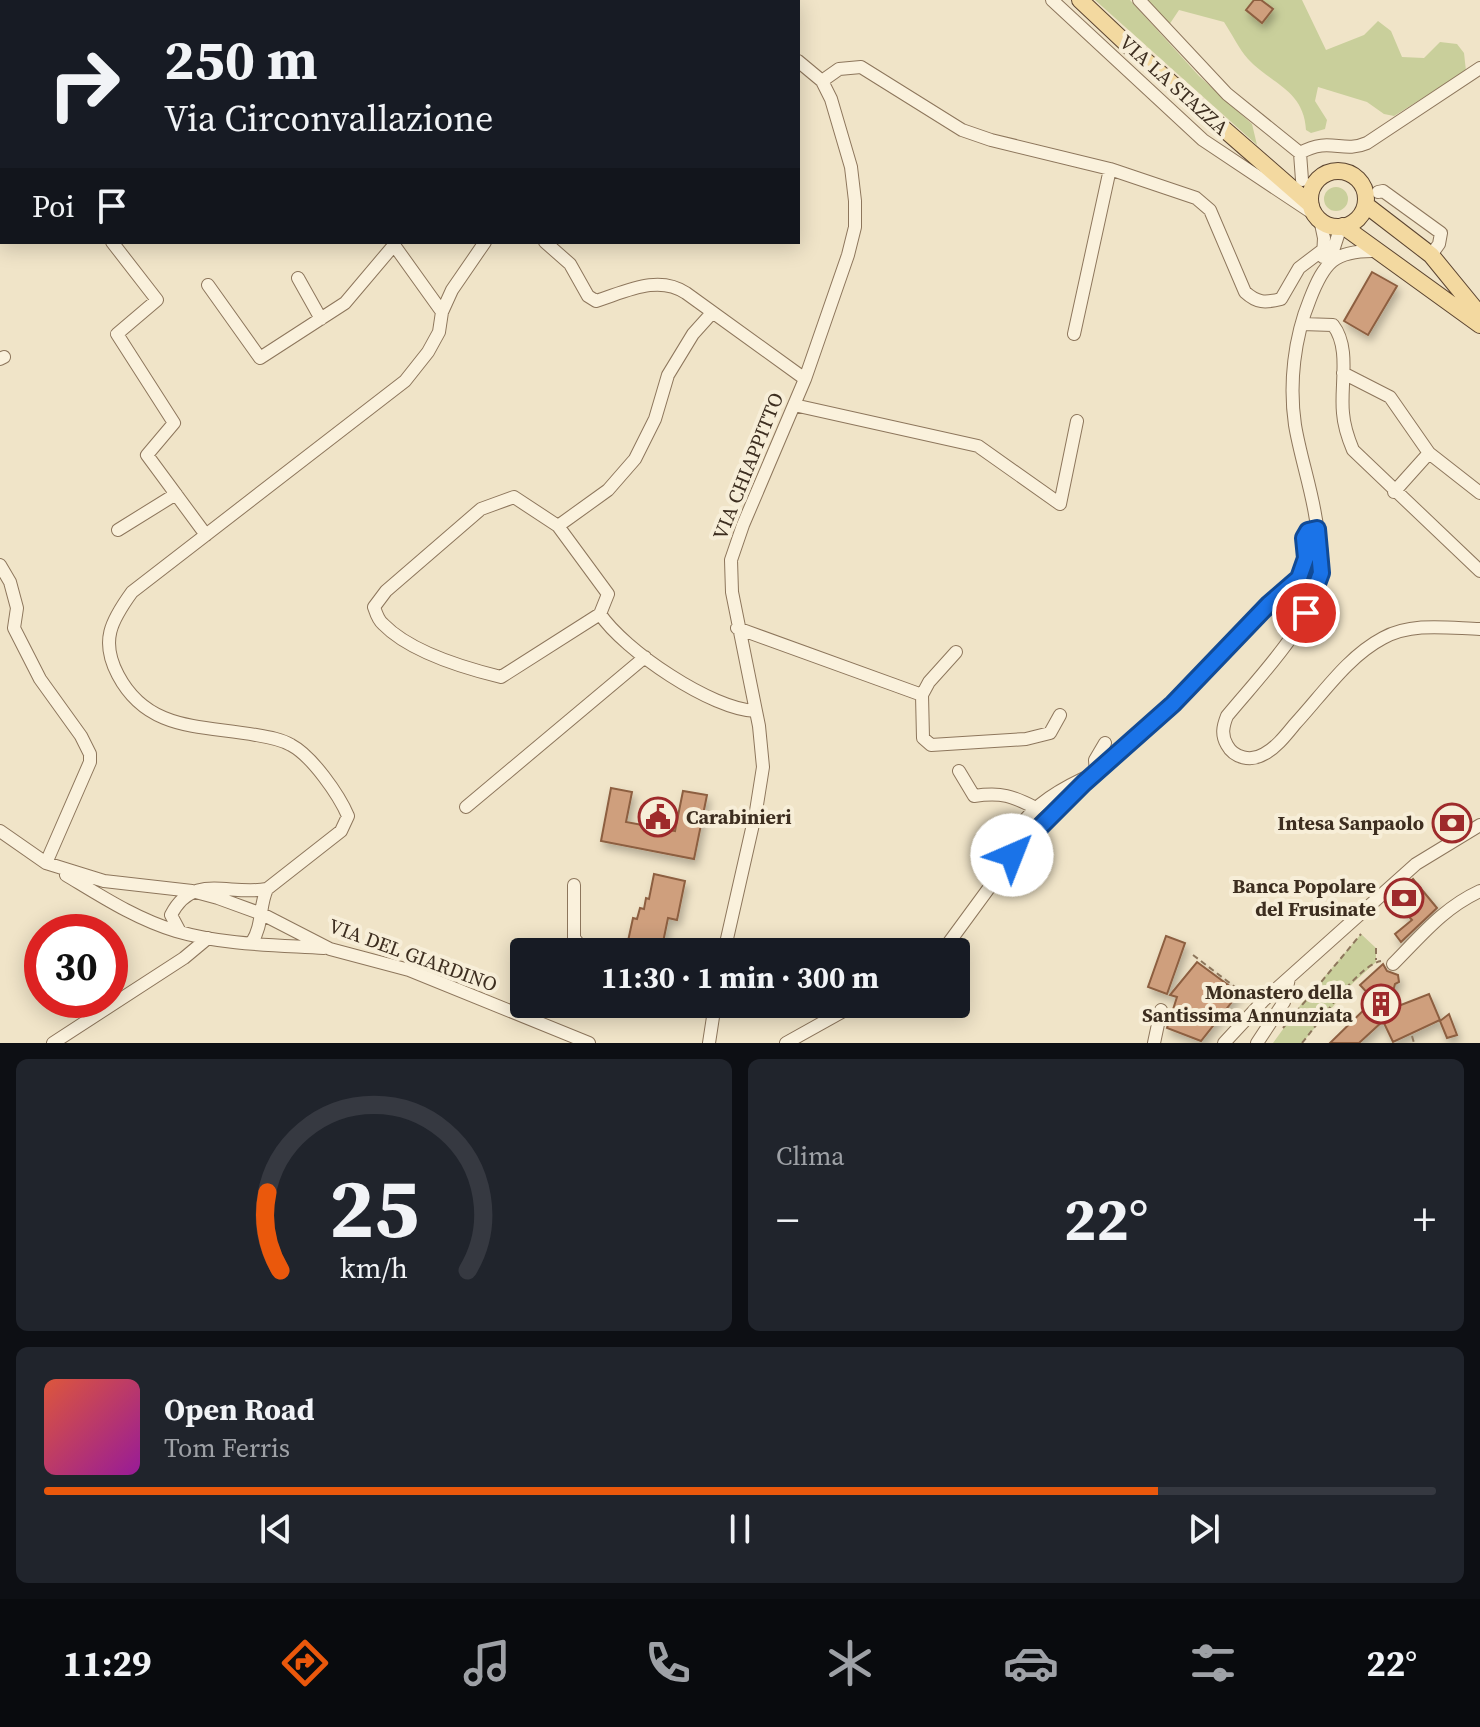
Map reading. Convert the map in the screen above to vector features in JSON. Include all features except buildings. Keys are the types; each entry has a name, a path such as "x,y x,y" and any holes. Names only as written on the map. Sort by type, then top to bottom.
{"main road":[{"path":"1080,0 1272,170 1327,224 1342,226 1355,221 1366,205 1364,188 1353,175 1337,171 1302,180 1272,170"},
{"path":"1316,213 1311,192 1321,177"},
{"path":"1366,205 1431,255 1460,303 1480,325"},
{"path":"1342,226 1412,277 1480,315"},
{"path":"1412,277 1431,255"}],"street":[{"name":"VIA LA STAZZA","path":"1052,0 1203,140 1316,213"},
{"path":"1139,0 1227,94 1300,153 1302,180"},
{"name":"VIA CHIAPPITTO","path":"727,938 763,767 756,711 737,628 731,560 805,379 855,227 851,167 831,99 822,81 800,63"},
{"path":"822,81 839,69 861,67 962,130 1110,169 1202,201 1210,210 1245,292 1255,300 1267,302 1281,299 1299,268 1324,249"},
{"path":"1300,153 1324,144 1358,147 1367,143 1480,68"},
{"path":"1074,334 1110,169"},
{"path":"1378,192 1383,191 1441,233 1439,244 1431,255"},
{"path":"1316,213 1324,230 1325,267"},
{"path":"1342,226 1302,324 1292,391 1317,529 1321,573 1306,613 1289,639 1227,716 1223,728 1224,740 1230,750 1241,757 1263,756 1355,658 1384,637 1414,628 1480,629"},
{"path":"114,244 157,300 117,334 174,423 147,455 206,535"},
{"path":"208,285 260,358 345,303 393,244 442,312"},
{"path":"252,942 258,933 262,900 267,889 341,831 348,816 342,801 293,745 245,733 174,724 147,710 124,687 113,667 107,637 119,610 132,592 405,381 428,352 439,332 442,312 452,290 484,244"},
{"path":"547,244 570,264 588,296 596,301 630,290 668,284 686,293 805,379"},
{"path":"1325,267 1349,252 1376,251"},
{"path":"298,278 321,319"},
{"path":"558,526 608,490 635,459 655,419 668,375 693,334 711,314"},
{"path":"1302,324 1333,325 1340,334 1343,412 1353,450 1480,571"},
{"path":"1343,373 1390,397 1429,453 1480,493"},
{"path":"794,405 978,446 1060,504 1077,421"},
{"path":"1394,492 1429,453"},
{"path":"118,530 176,494"},
{"path":"514,497 558,526 608,594 600,614 501,677 459,667 405,640 381,623 374,607 386,591 481,509 514,497"},
{"path":"952,938 1012,855 1173,704 1269,604 1299,578 1306,558 1304,538 1308,531 1317,529"},
{"path":"0,565 10,582 17,608 14,628 40,679 81,736 90,754 90,762 46,863 126,911 180,932 208,938 330,949"},
{"path":"600,614 609,627 670,676 741,711 756,711"},
{"path":"0,633 14,628"},
{"path":"737,628 922,695"},
{"path":"956,652 929,682 922,695 923,738 931,745 1026,739 1050,733 1060,715"},
{"path":"466,807 645,657"},
{"path":"1096,773 1095,760 1105,743"},
{"path":"959,771 974,796 997,793 1013,796 1036,808"},
{"path":"1012,855 1015,834 1036,808 1075,781 1096,773"},
{"path":"1224,1043 1266,998 1416,864 1480,825"},
{"name":"VIA DEL GIARDINO","path":"0,831 46,863 104,881 192,891 262,914 330,949 409,970 589,1043"},
{"path":"574,885 574,938"},
{"path":"180,932 171,915 192,891 202,887 267,889"},
{"path":"1396,962 1438,917 1480,891"},
{"path":"53,1043 184,958 208,938"},
{"path":"1257,1043 1284,1002 1289,978"},
{"path":"1266,998 1276,1000 1278,1010"},
{"path":"1154,1043 1161,1010"},
{"path":"709,1043 713,1018"},
{"path":"786,1043 831,1018"}],"path":[{"path":"1277,1035 1361,934"},
{"path":"1376,948 1376,962"},
{"path":"1193,955 1241,991"},
{"path":"1302,1043 1357,978 1376,962 1396,962"},
{"path":"1412,1036 1414,1043"}],"green space":[{"path":"1095,0 1130,0 1199,76 1252,124 1257,145"},
{"path":"1148,0 1302,0 1326,50 1364,35 1378,21 1391,31 1402,57 1424,58 1440,42 1457,44 1464,53 1466,71 1394,116 1384,114 1367,102 1318,87 1315,101 1327,120 1325,129 1311,133 1306,130 1304,116 1293,97 1248,59 1224,22 1179,10 1169,25"},
{"path":"1336,187 1345,190 1348,199 1345,208 1336,211 1327,208 1324,199 1327,190"},
{"path":"1361,934 1376,948 1376,962 1352,984 1302,1043 1273,1043 1302,1003"}],"place":[{"name":"Carabinieri","path":"658,817"},
{"name":"Intesa Sanpaolo","path":"1452,823"},
{"name":"Banca Popolare del Frusinate","path":"1404,898"},
{"name":"Monastero della Santissima Annunziata","path":"1381,1004"}],"route":[{"path":"1012,855 1084,783 1173,704 1246,627 1299,578 1306,558 1304,538 1308,531 1317,529 1321,573 1306,613"}]}
